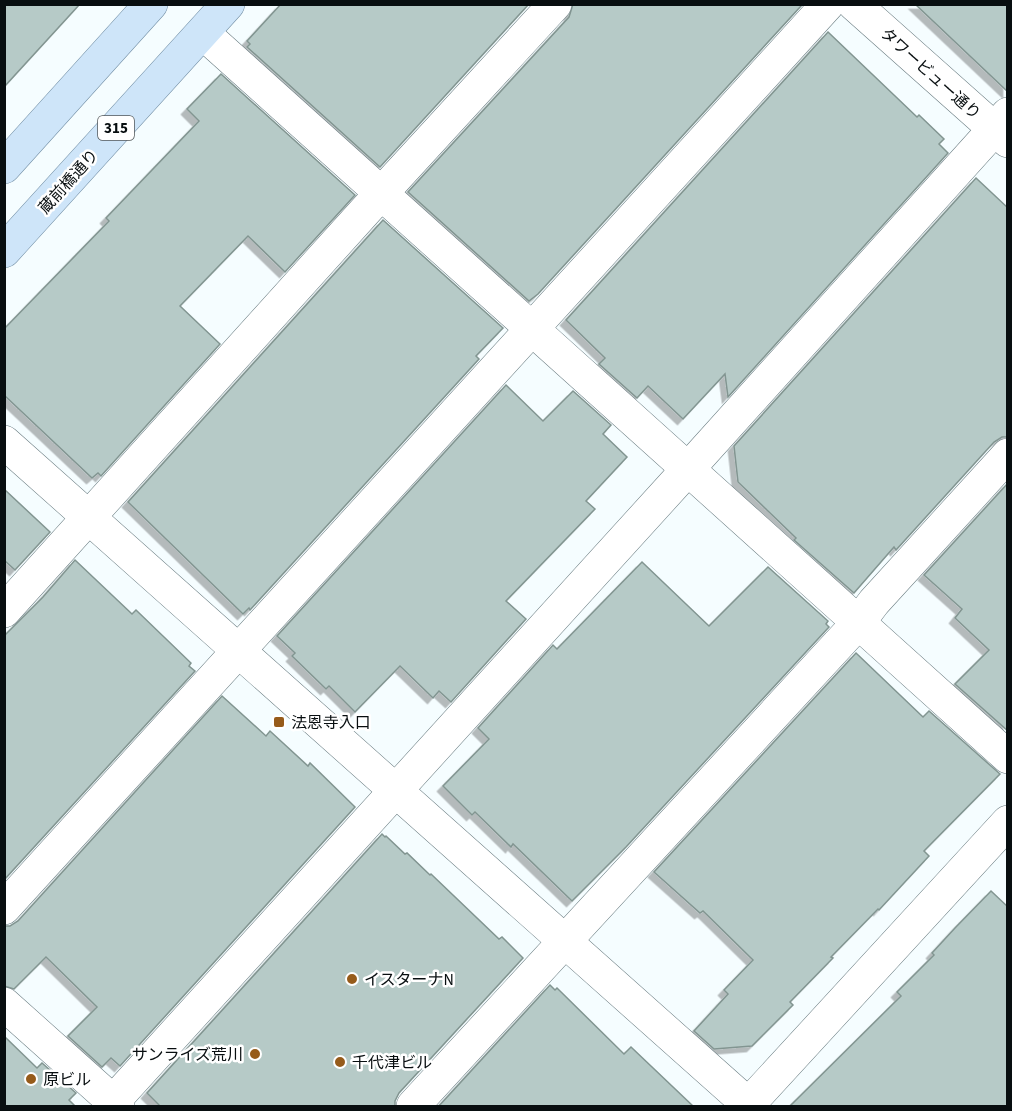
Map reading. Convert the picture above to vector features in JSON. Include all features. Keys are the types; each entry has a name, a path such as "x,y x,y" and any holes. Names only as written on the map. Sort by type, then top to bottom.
{"main road":[{"path":"4,167 151,4"},
{"name":"蔵前橋通り","path":"4,251 228,4"}],"street":[{"path":"4,611 555,4"},
{"path":"4,908 828,4"},
{"name":"タワービュー通り","path":"854,4 1003,128"},
{"path":"203,33 1008,757"},
{"path":"4,1004 113,1105 395,790 1003,128"},
{"path":"4,442 748,1106 1008,822"},
{"path":"413,1107 1008,455"}],"building":[{"path":"4,4 80,4 4,87"},
{"path":"281,4 529,4 380,167 247,47 250,44 247,41"},
{"path":"573,4 799,4 801,6 538,294 529,301 408,192 569,17"},
{"path":"915,4 1008,4 1008,92"},
{"path":"828,32 917,117 919,115 944,139 939,144 948,153 728,397 725,374 683,419 648,386 637,398 599,364 605,358 566,320"},
{"path":"221,74 355,195 285,272 248,236 180,306 220,344 101,476 98,473 92,478 4,395 4,329 109,221 106,218 199,121 187,109"},
{"path":"976,178 1008,208 1008,437 1002,437 994,442 896,550 894,547 854,593 794,540 796,538 738,482 734,446"},
{"path":"383,220 503,328 476,356 479,359 250,610 249,608 243,614 128,502"},
{"path":"506,385 543,421 573,391 611,425 603,434 627,457 586,501 595,509 506,601 526,619 451,702 439,691 433,698 400,666 355,712 329,686 326,689 292,656 295,653 277,636"},
{"path":"1008,483 1008,731 955,684 989,650 955,618 962,609 924,575"},
{"path":"4,489 50,532 15,570 4,560"},
{"path":"75,560 132,614 136,610 191,663 189,666 195,671 4,880 4,636 43,597"},
{"path":"642,562 709,626 768,567 828,621 826,624 829,627 626,847 572,901 513,844 511,847 475,812 472,815 443,786 489,739 478,728 553,645 557,649"},
{"path":"856,653 923,717 929,711 1000,774 924,851 929,856 831,957 833,958 790,1002 793,1005 752,1046 714,1049 694,1031 728,994 724,990 753,960 703,911 700,913 654,872"},
{"path":"222,696 266,736 270,731 308,766 310,763 355,807 120,1066 111,1058 102,1067 68,1036 97,1007 46,957 14,989 4,986 4,926 10,926 18,921"},
{"path":"382,834 431,874 499,939 502,937 523,958 399,1093 395,1107 161,1107 147,1093"},
{"path":"991,891 1008,907 1008,1107 789,1107 901,996 897,992 934,955 932,953"},
{"path":"550,985 555,990 557,988 624,1054 631,1047 694,1107 438,1107"},
{"path":"4,1036 37,1068 42,1063 76,1093 69,1100 76,1107 4,1107"}],"place":[{"name":"法恩寺入口","path":"279,722"},
{"name":"イスターナN","path":"352,979"},
{"name":"サンライズ荒川","path":"255,1054"},
{"name":"千代津ビル","path":"340,1062"},
{"name":"原ビル","path":"31,1079"}]}
